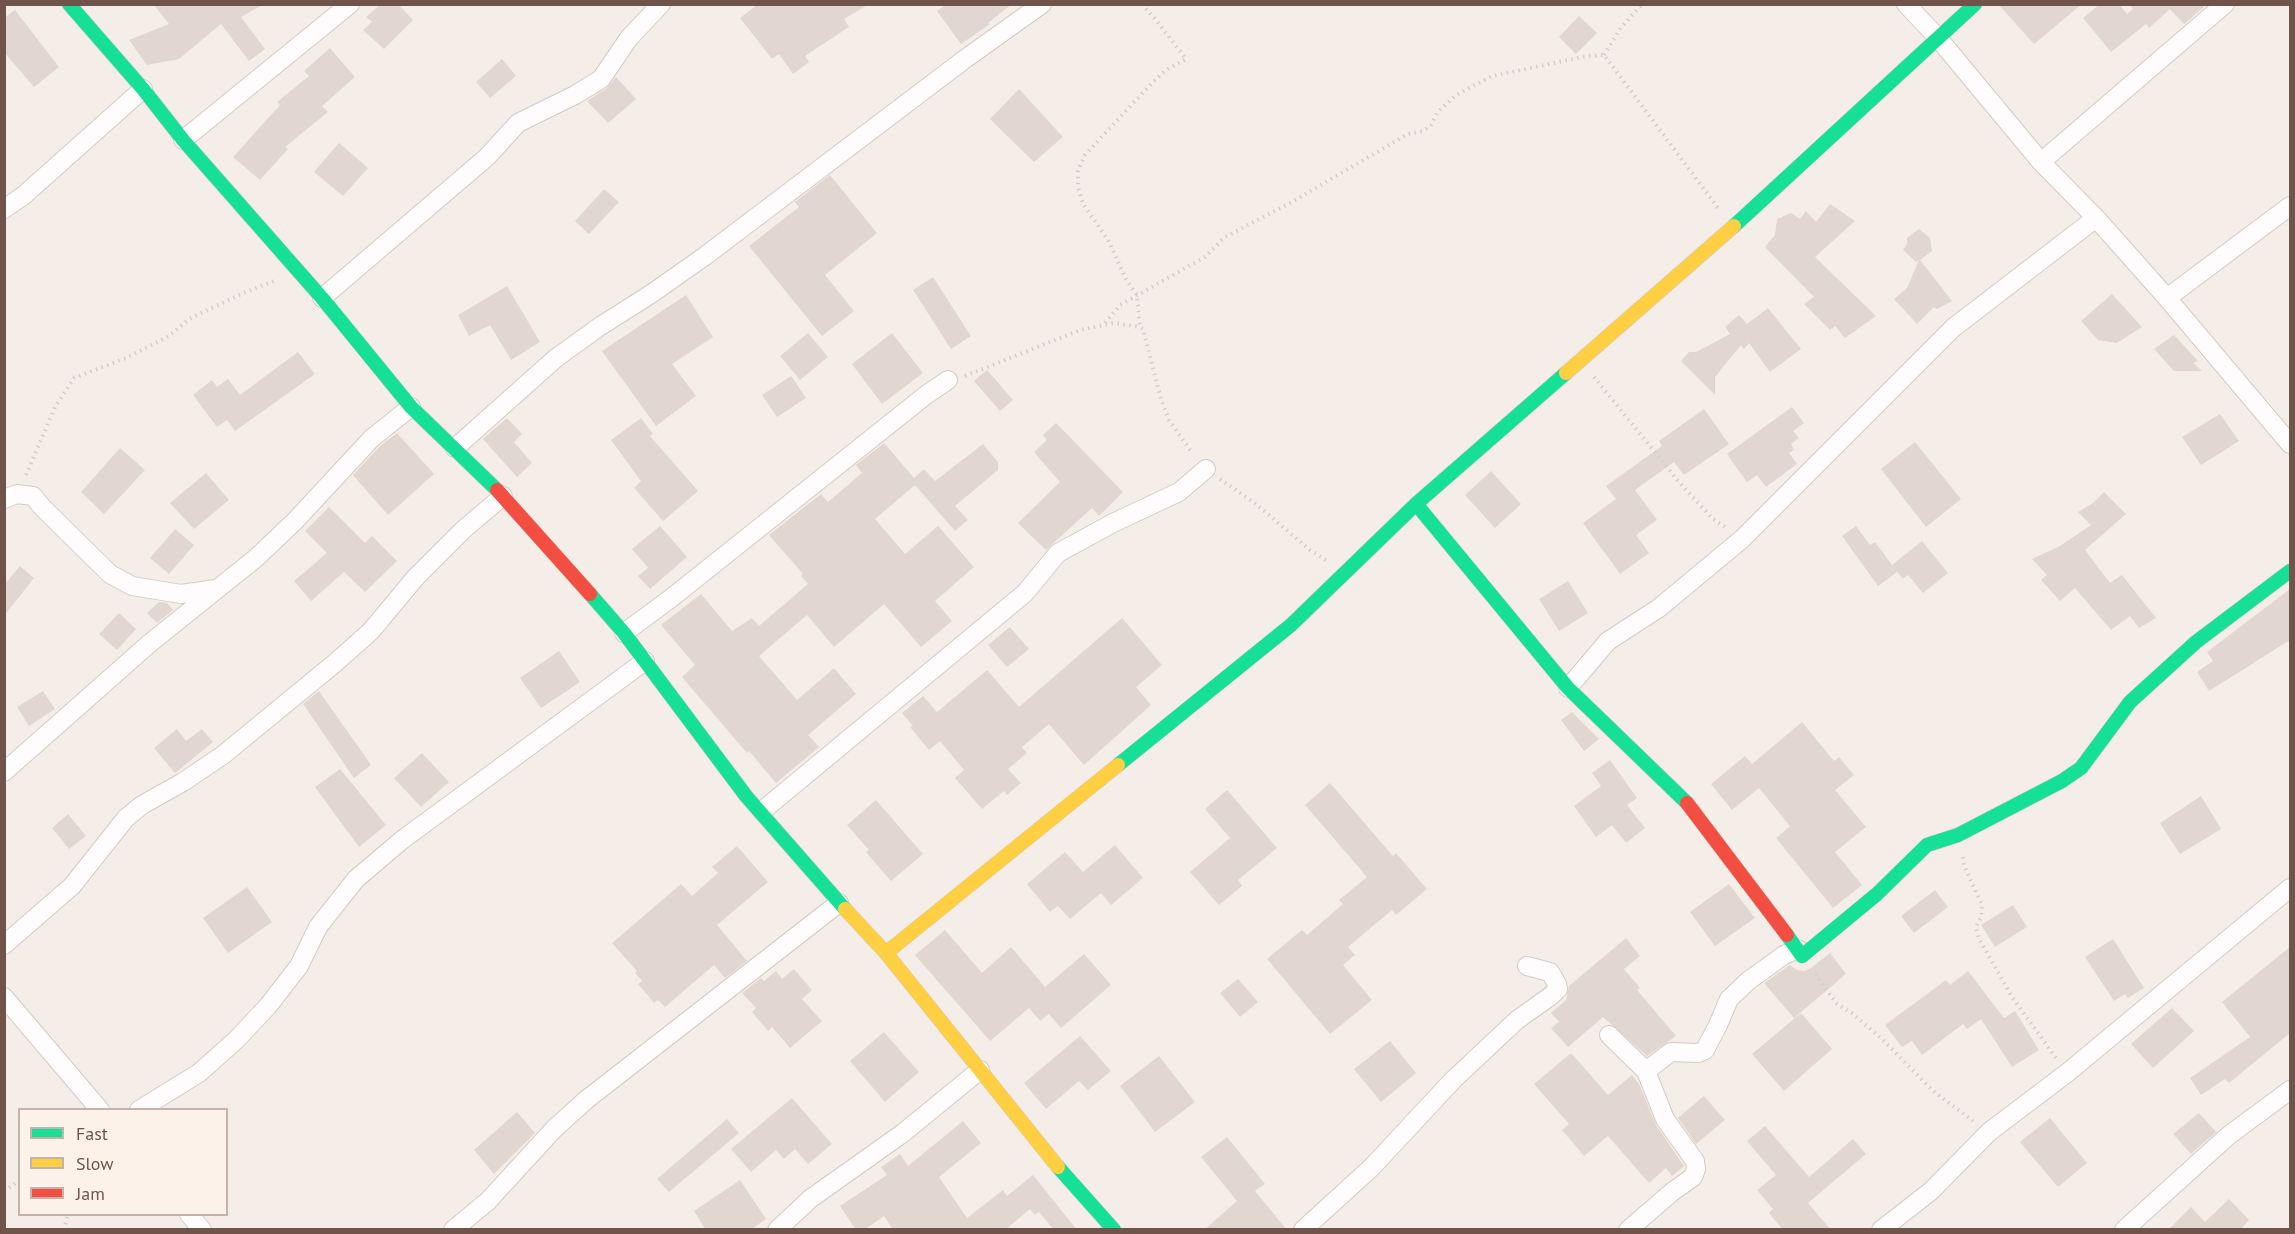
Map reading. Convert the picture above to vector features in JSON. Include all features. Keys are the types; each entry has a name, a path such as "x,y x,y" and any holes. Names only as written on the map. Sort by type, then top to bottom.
{"street":[{"path":"69,4 143,89 183,140 322,298 411,407 503,496 624,633 746,796 762,811 839,903 886,953 1044,1151 1114,1230"},
{"path":"183,140 350,4"},
{"path":"322,298 487,157 518,123 575,95 601,79 629,38 661,4"},
{"path":"455,448 556,358 705,256 965,59 1042,4"},
{"path":"1906,4 1938,38 2041,162 2096,218 2167,298 2290,444"},
{"path":"886,953 1291,625 1416,504 1733,227 1975,4"},
{"path":"2041,162 2225,4"},
{"path":"4,209 23,196 143,89"},
{"path":"2167,298 2290,206"},
{"path":"1568,688 1608,641 1659,609 1742,538 1953,328 2096,218"},
{"path":"624,633 926,395 948,381"},
{"path":"4,772 150,644 256,558 295,521 372,438 411,407"},
{"path":"762,811 1025,593 1058,553 1113,523 1179,492 1206,469"},
{"path":"11,496 33,496 110,574 132,586 181,594 216,589"},
{"path":"4,945 72,886 126,818 142,805 183,782 223,755 335,663 371,631 416,577 455,538 503,496"},
{"path":"1416,504 1568,688 1690,806 1800,953"},
{"path":"1646,1071 1671,1052 1698,1053 1705,1050 1719,1025 1729,999 1748,981 1784,955 1800,953 1877,894 1927,845 1958,835 2061,781 2081,768 2130,702 2196,642 2290,571"},
{"path":"142,1108 199,1073 236,1040 268,1006 299,966 318,927 356,879 402,840 645,661"},
{"path":"1881,1230 1931,1191 1989,1132 2067,1073 2290,888"},
{"path":"453,1230 488,1201 554,1129 586,1100 839,903"},
{"path":"1303,1230 1372,1167 1453,1080 1517,1020 1552,995 1558,988 1550,972 1527,966"},
{"path":"4,997 98,1108"},
{"path":"1610,1035 1646,1071 1665,1119 1695,1161 1696,1169 1693,1177 1628,1230"},
{"path":"777,1230 810,1199 903,1133 980,1070"},
{"path":"2124,1230 2228,1136 2290,1090"},
{"path":"190,1216 202,1230"}],"path":[{"path":"1142,4 1185,59 1166,70 1151,84 1085,155 1078,171 1078,187 1083,204 1108,240 1127,280 1137,295 1140,327 1143,329 1154,377 1169,420 1185,445 1206,469 1256,504 1310,550 1344,572"},
{"path":"1604,55 1620,29 1642,4"},
{"path":"1105,323 1120,305 1205,257 1225,237 1290,203 1408,134 1423,131 1431,125 1437,112 1456,95 1474,85 1492,76 1539,65 1604,55"},
{"path":"1604,55 1702,190 1733,227"},
{"path":"11,496 34,458 55,407 74,378 126,358 169,336 189,319 243,293 298,272"},
{"path":"948,381 988,368 1080,330 1105,323 1140,327"},
{"path":"1581,360 1685,489 1713,519 1742,538"},
{"path":"1958,835 1964,866 1982,905 1981,918 1976,927 1978,937 2012,997 2067,1073"},
{"path":"1800,953 1837,1004 1853,1014 1882,1039 1932,1090 1989,1132"},
{"path":"4,1191 18,1181"}],"building":[{"path":"153,4 264,4 241,17 265,49 249,61 221,24 179,59 147,65 129,40 169,24"},
{"path":"381,4 398,4 413,20 384,49 363,30 372,22 366,17"},
{"path":"758,4 869,4 844,19 849,27 805,56 809,62 793,74 779,54 772,59 740,18"},
{"path":"947,4 1012,4 988,23 990,24 961,44 937,11"},
{"path":"1998,4 2082,4 2034,44"},
{"path":"2100,4 2119,4 2127,14 2133,9 2129,4 2207,4 2184,24 2170,9 2149,28 2146,24 2111,52 2083,18"},
{"path":"15,10 59,67 34,87 4,52 4,18"},
{"path":"1579,16 1597,33 1576,54 1559,37"},
{"path":"330,48 355,77 322,106 328,112 285,147 288,149 260,180 233,157 280,105 277,102 309,76 304,71"},
{"path":"502,59 516,76 490,98 476,82"},
{"path":"616,77 636,99 608,123 587,101 607,88"},
{"path":"1019,89 1063,137 1034,162 990,119"},
{"path":"339,143 368,168 343,196 314,172"},
{"path":"830,175 877,233 825,275 854,311 822,336 749,246 799,207 795,202"},
{"path":"604,189 619,202 589,234 575,221"},
{"path":"1830,204 1855,221 1815,257 1876,316 1845,338 1835,326 1830,330 1804,304 1814,297 1765,247 1775,235 1777,219 1791,213 1800,219 1806,211 1816,222"},
{"path":"1919,229 1930,238 1932,251 1920,260 1952,301 1937,309 1934,307 1917,324 1894,299 1907,288 1919,260 1916,262 1903,250 1907,244 1907,238"},
{"path":"933,277 971,336 951,349 913,290"},
{"path":"507,286 540,342 511,360 490,325 469,336 458,315"},
{"path":"2112,294 2142,327 2117,343 2098,340 2081,321"},
{"path":"686,295 713,337 672,364 696,396 656,426 602,351"},
{"path":"1768,308 1801,349 1770,372 1749,343 1744,349 1741,345 1715,377 1715,395 1681,361 1689,352 1696,352 1730,334 1725,327 1739,315 1747,324"},
{"path":"808,333 828,357 800,380 780,356"},
{"path":"892,333 923,373 882,404 852,364"},
{"path":"2174,335 2198,361 2193,363 2202,371 2174,371 2154,349"},
{"path":"298,352 315,374 235,431 227,420 217,427 193,395 212,380 217,387 228,379 240,395"},
{"path":"987,370 1013,400 1000,411 974,381"},
{"path":"791,376 806,398 777,417 762,395"},
{"path":"1792,407 1804,423 1793,431 1799,438 1791,444 1794,450 1789,453 1797,464 1766,487 1757,475 1747,482 1727,454"},
{"path":"1704,409 1729,444 1684,475 1674,462 1635,490 1657,520 1636,535 1649,553 1620,574 1583,523 1616,499 1606,486 1662,446 1659,441"},
{"path":"2220,414 2239,441 2201,465 2182,437"},
{"path":"507,418 522,434 514,442 532,463 517,477 483,439"},
{"path":"641,418 653,434 650,436 698,491 663,521 634,488 641,481 611,440"},
{"path":"1056,423 1123,492 1099,516 1092,508 1046,550 1018,523 1060,482 1034,452 1047,440 1043,435"},
{"path":"397,433 434,474 388,515 353,475 380,446"},
{"path":"1915,442 1961,499 1926,527 1881,469"},
{"path":"884,443 914,478 924,469 935,481 983,444 998,462 998,470 955,506 968,520 955,531 915,485 875,519 905,554 938,526 974,567 935,601 952,621 921,647 884,604 834,647 807,615 759,656 797,700 834,668 856,694 808,735 819,747 776,783 682,677 695,665 661,625 701,594 732,631 752,618 759,626 808,584 801,576 803,574 769,535 821,494 828,502 862,473 856,465"},
{"path":"120,448 145,470 104,514 81,492"},
{"path":"1491,471 1521,504 1495,528 1465,495"},
{"path":"206,473 229,500 194,529 170,503"},
{"path":"2104,492 2126,514 2085,550 2110,583 2122,575 2156,618 2139,628 2130,616 2111,630 2075,588 2060,601 2041,580 2047,575 2032,559 2060,546 2091,525 2078,512 2093,503"},
{"path":"329,507 365,543 372,536 397,561 365,592 344,572 311,601 294,581 327,553 305,531"},
{"path":"660,526 687,557 650,589 638,576 648,568 632,549"},
{"path":"1856,526 1870,545 1875,542 1892,565 1922,541 1948,573 1923,593 1908,575 1903,579 1894,568 1897,572 1878,586 1842,536"},
{"path":"175,529 194,545 169,574 150,558"},
{"path":"20,566 34,578 4,616 4,585"},
{"path":"1568,581 1588,613 1559,631 1539,599"},
{"path":"2290,589 2290,640 2209,691 2197,672 2213,661 2207,652"},
{"path":"159,602 167,603 173,610 157,623 147,613"},
{"path":"119,613 136,629 117,650 99,634"},
{"path":"1122,618 1162,665 1136,687 1151,705 1084,765 1049,724 1022,747 1027,753 1008,769 1021,783 1007,795 1004,791 982,809 955,778 964,770 940,741 929,750 902,713 923,696 937,712 987,670 1019,707"},
{"path":"1010,627 1029,649 1007,667 988,645"},
{"path":"559,651 580,682 541,708 520,678"},
{"path":"43,691 55,709 29,726 17,707"},
{"path":"319,691 371,765 354,778 303,704"},
{"path":"1572,712 1599,739 1584,751 1561,720"},
{"path":"1802,722 1834,761 1839,757 1854,775 1835,790 1866,827 1835,852 1862,885 1833,908 1776,838 1790,826 1759,788 1732,810 1711,784 1745,756 1752,764"},
{"path":"177,729 186,741 202,729 213,742 175,773 154,748"},
{"path":"422,753 449,782 421,807 394,778"},
{"path":"1610,760 1637,798 1627,805 1645,828 1626,843 1612,825 1596,837 1574,806 1601,786 1592,773"},
{"path":"340,769 386,825 359,847 315,787"},
{"path":"1330,783 1393,856 1396,853 1427,889 1396,915 1392,910 1348,947 1355,955 1343,965 1372,1000 1330,1034 1267,959 1302,930 1307,935 1343,904 1339,900 1367,877 1305,805"},
{"path":"1227,790 1277,848 1238,880 1242,886 1219,905 1190,872 1230,838 1205,809"},
{"path":"2201,796 2221,829 2180,854 2160,823"},
{"path":"876,800 923,854 891,881 866,852 869,850 847,825"},
{"path":"68,814 86,836 69,849 52,828"},
{"path":"1115,845 1143,878 1111,905 1101,893 1070,919 1058,906 1050,912 1027,884 1065,852 1083,872"},
{"path":"737,846 768,882 717,925 747,961 725,978 714,965 665,1007 658,1000 654,1003 638,984 642,981 635,973 637,971 612,943 681,884 692,896 718,873 712,867"},
{"path":"1729,884 1755,918 1715,946 1690,912"},
{"path":"247,887 272,922 228,953 203,918"},
{"path":"1935,890 1948,907 1914,933 1901,916"},
{"path":"2013,905 2027,927 1995,947 1981,925"},
{"path":"945,930 982,973 1011,947 1045,987 1084,954 1111,985 1061,1028 1049,1014 1040,1021 1029,1008 990,1041 915,955"},
{"path":"1626,938 1640,956 1624,969 1640,988 1637,990 1676,1036 1647,1056 1603,1017 1568,1047 1551,1028 1559,1022 1551,1013 1566,1000 1569,986"},
{"path":"2113,939 2144,988 2128,998 2125,994 2114,1001 2085,957"},
{"path":"2290,947 2290,1033 2229,1083 2225,1079 2201,1095 2190,1078 2250,1037 2222,1002"},
{"path":"1830,953 1846,974 1794,1018 1764,983 1790,965 1797,970 1805,971"},
{"path":"794,969 812,990 802,999 822,1021 790,1048 772,1027 768,1031 752,1012 756,1008 742,993 761,978 764,981 776,971 782,979"},
{"path":"1968,971 2004,1018 2015,1011 2039,1050 2012,1067 1981,1019 1967,1029 1963,1024 1922,1055 1912,1041 1902,1047 1885,1025 1946,980 1950,985"},
{"path":"1238,979 1258,1002 1240,1017 1220,993"},
{"path":"2172,1008 2194,1031 2153,1068 2131,1044"},
{"path":"1801,1013 1832,1049 1784,1091 1752,1054"},
{"path":"884,1032 919,1072 885,1102 850,1061"},
{"path":"1080,1036 1111,1071 1088,1090 1079,1081 1046,1109 1024,1083"},
{"path":"1390,1041 1416,1073 1381,1102 1354,1069"},
{"path":"1571,1053 1608,1095 1632,1075 1639,1084 1656,1125 1684,1166 1672,1176 1666,1168 1649,1183 1608,1136 1584,1156 1562,1130 1569,1124 1534,1084"},
{"path":"1159,1056 1195,1102 1155,1132 1120,1086"},
{"path":"1704,1096 1725,1120 1696,1144 1678,1118"},
{"path":"792,1098 832,1144 808,1164 795,1149 784,1159 776,1150 751,1172 731,1149"},
{"path":"517,1112 535,1133 494,1174 474,1150"},
{"path":"2199,1113 2216,1132 2191,1154 2173,1134"},
{"path":"2050,1118 2087,1163 2058,1187 2020,1142"},
{"path":"727,1119 739,1133 669,1192 657,1179"},
{"path":"963,1121 981,1143 939,1177 967,1218 1003,1190 1007,1196 1033,1175 1077,1230 1054,1230 1039,1212 1035,1215 1030,1209 1005,1230 893,1230 884,1216 864,1230 856,1230 840,1206 887,1175 881,1167 900,1154 908,1166"},
{"path":"1765,1126 1809,1177 1853,1139 1866,1154 1808,1203 1831,1230 1783,1230 1769,1213 1773,1209 1757,1190 1776,1175 1747,1141"},
{"path":"1227,1137 1265,1184 1255,1191 1287,1230 1204,1230 1237,1201 1201,1157"},
{"path":"740,1180 766,1219 750,1230 706,1230 694,1211"},
{"path":"2229,1199 2249,1220 2240,1230 2168,1230 2191,1207 2205,1222"}],"traffic: fast":[{"path":"69,4 143,89 183,140 322,298 411,407 497,490"},
{"path":"1734,226 1975,4"},
{"path":"1118,765 1291,625 1416,504 1566,373"},
{"path":"1416,504 1568,688 1687,803"},
{"path":"1787,935 1802,956 1877,894 1927,845 1958,835 2062,781 2081,768 2130,702 2196,642 2290,571"},
{"path":"590,594 624,633 746,796 845,909"},
{"path":"1058,1167 1114,1230"}],"traffic: slow":[{"path":"1566,373 1734,226"},
{"path":"886,953 1118,765"},
{"path":"845,909 886,953 1058,1167"}],"traffic: jam":[{"path":"497,490 590,594"},
{"path":"1687,803 1787,935"}]}
